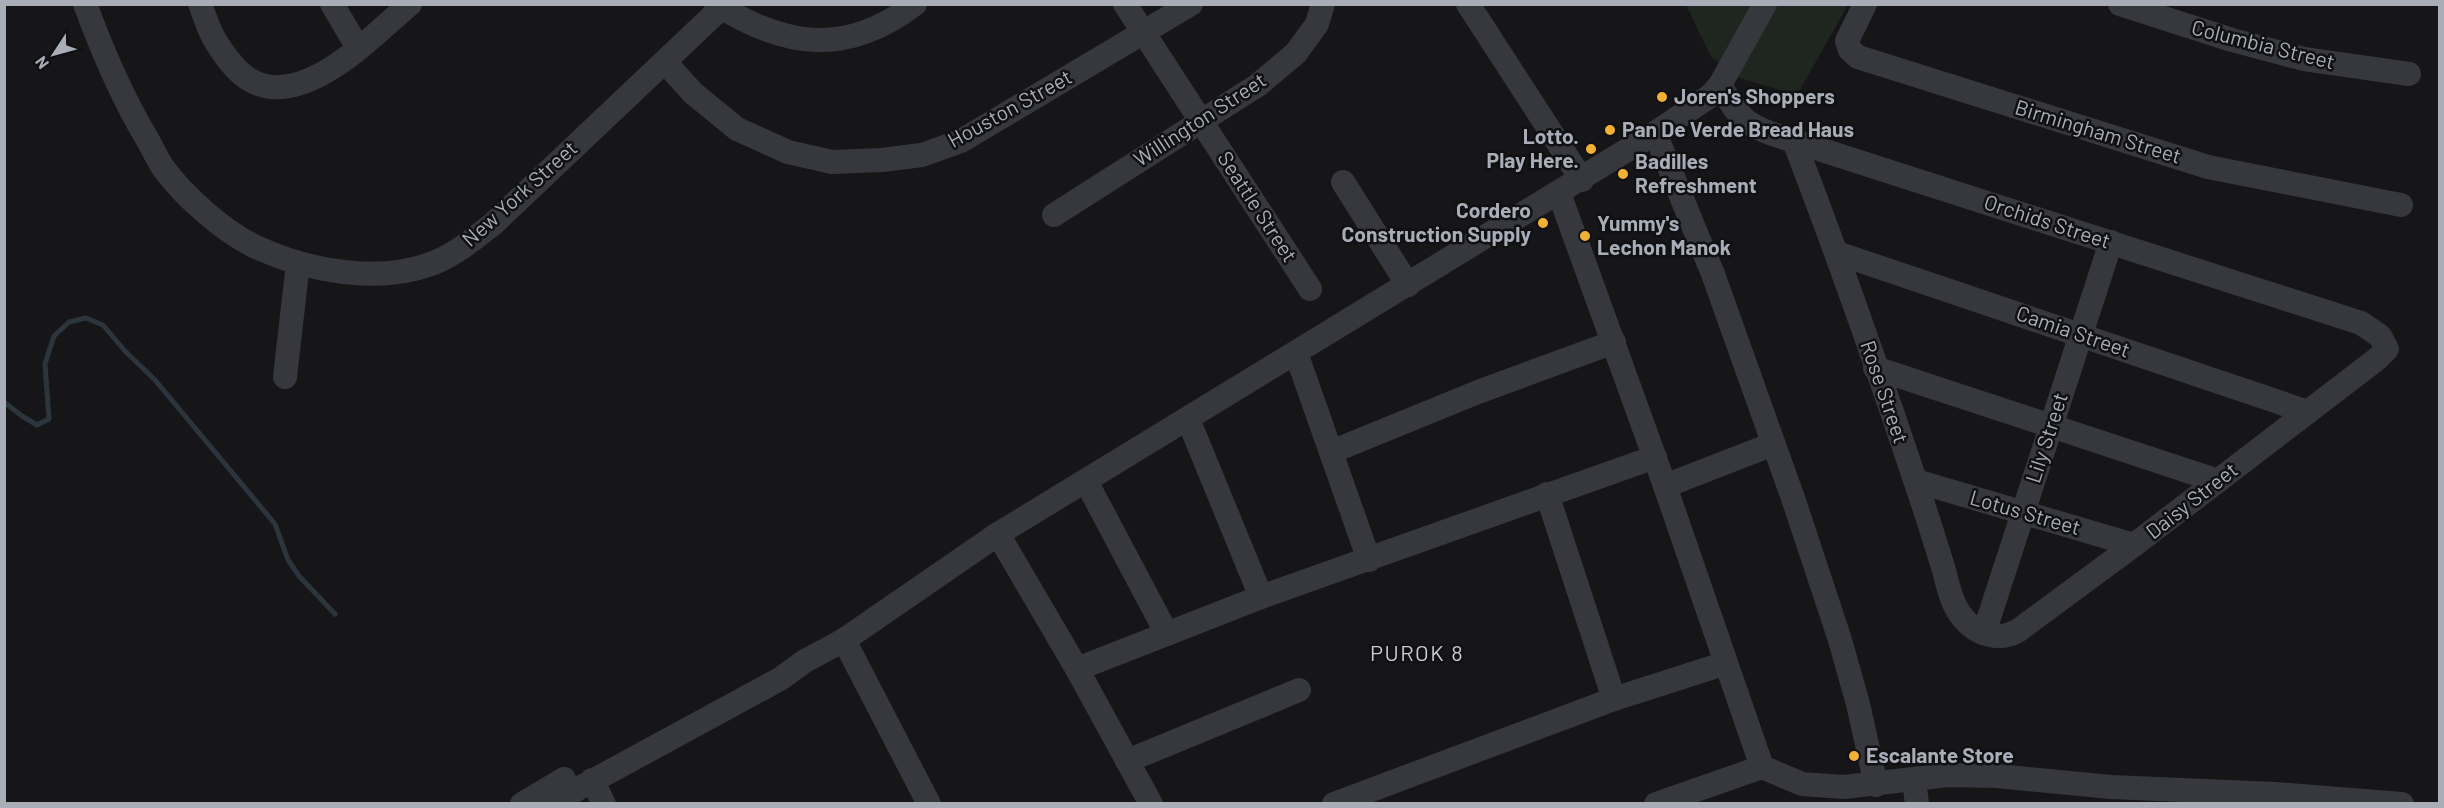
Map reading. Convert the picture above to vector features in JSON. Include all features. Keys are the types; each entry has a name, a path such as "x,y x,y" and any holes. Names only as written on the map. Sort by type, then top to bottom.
{"street":[{"name":"New York Street","path":"85,4 123,99 164,169 212,219 252,245 298,263 340,272 383,273 417,268 437,261 463,247 493,224 665,62 718,6"},
{"path":"200,4 215,40 232,64 250,80 269,86 287,87 322,75 410,4"},
{"path":"332,4 358,48"},
{"path":"718,6 736,17 783,35 812,42 838,40 866,33 896,19 915,4"},
{"name":"Seattle Street","path":"1125,4 1310,289"},
{"name":"Houston Street","path":"665,62 693,93 737,129 788,152 832,162 882,160 922,155 961,141 1191,4"},
{"name":"Willington Street","path":"1054,215 1258,84 1296,53 1317,24 1323,4"},
{"path":"1468,4 1582,180"},
{"path":"550,804 780,679 805,661 837,644 998,534 1655,134 1710,96 1720,85 1765,4"},
{"name":"Birmingham Street","path":"1866,4 1847,41 1850,50 1858,57 2208,167 2401,205"},
{"name":"Columbia Street","path":"2120,4 2232,40 2304,59 2409,74"},
{"name":"Orchids Street","path":"1720,85 1733,109 1749,125 2361,323 2386,343"},
{"path":"1655,134 1713,274 1794,501 1840,640 1885,790"},
{"name":"Rose Street","path":"1794,141 1838,253 1957,609 1967,622 1984,633"},
{"path":"1342,182 1408,285"},
{"path":"1559,193 1655,457 1762,767"},
{"name":"Lily Street","path":"1984,633 2111,242"},
{"name":"Camia Street","path":"1838,253 2308,412"},
{"path":"285,376 298,263"},
{"path":"1331,452 1478,392 1614,342"},
{"name":"Daisy Street","path":"1984,633 2000,637 2014,633 2134,545 2384,354 2387,349 2386,343"},
{"path":"1296,353 1369,560"},
{"path":"1875,368 2218,480"},
{"path":"1188,419 1262,597"},
{"path":"1665,486 1773,444"},
{"path":"1077,669 1262,597 1655,457"},
{"path":"1086,481 1167,634"},
{"name":"Lotus Street","path":"1916,481 2134,545"},
{"path":"1547,494 1614,699"},
{"path":"998,534 1077,669 1151,804"},
{"path":"837,644 889,743 928,804"},
{"path":"522,804 588,765 775,666 805,661"},
{"path":"1334,804 1614,699 1726,663"},
{"path":"1127,761 1299,690"},
{"path":"889,743 911,804"},
{"path":"1656,804 1762,767 1802,784 1885,790 1914,780 1948,775 1997,776 2111,788 2275,794 2402,804"},
{"path":"592,780 604,804"},
{"path":"1914,780 1917,804"}],"shaded area":[{"path":"1686,5 1848,5 1797,95 1740,78 1711,57"}],"waterway":[{"path":"4,402 37,425 49,419 45,364 54,336 69,322 86,318 103,325 125,351 155,380 275,524 288,560 299,576 335,614"}],"place":[{"name":"Joren's Shoppers","path":"1662,97"},
{"name":"Pan De Verde Bread Haus","path":"1610,130"},
{"name":"Lotto. Play Here.","path":"1591,149"},
{"name":"Badilles Refreshment","path":"1623,174"},
{"name":"Cordero Construction Supply","path":"1543,223"},
{"name":"Yummy's Lechon Manok","path":"1585,236"},
{"name":"Escalante Store","path":"1854,756"}],"district":[{"name":"PUROK 8","path":"1417,653"}]}
